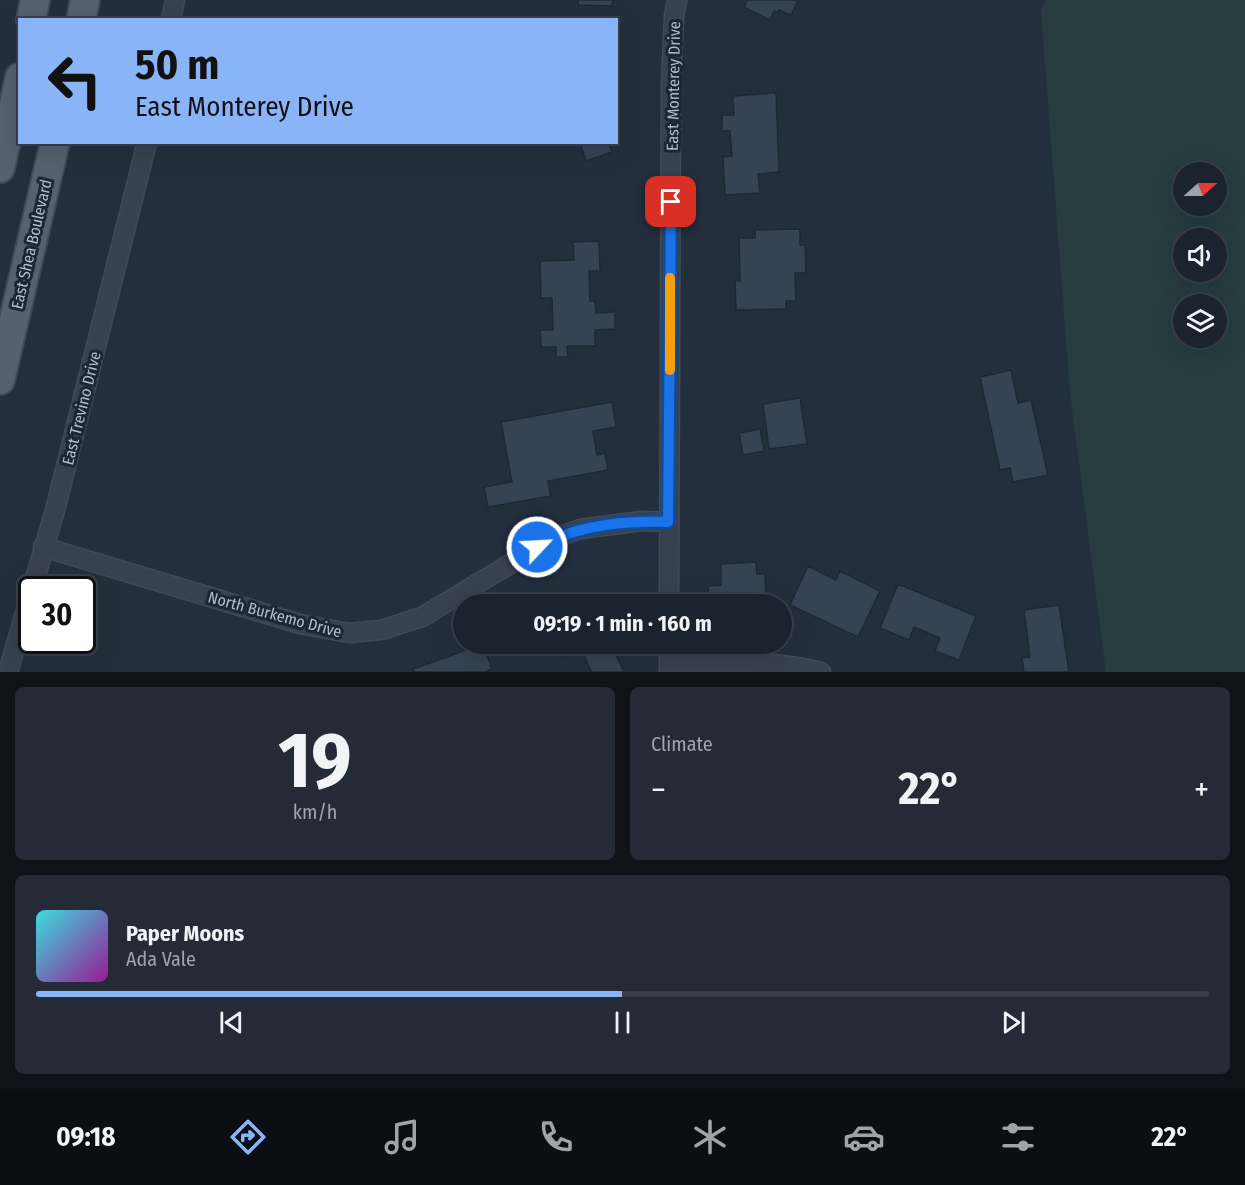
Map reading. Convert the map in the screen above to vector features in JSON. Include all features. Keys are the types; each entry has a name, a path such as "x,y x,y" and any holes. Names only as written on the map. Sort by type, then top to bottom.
{"main road":[{"path":"32,18 35,0"},
{"path":"81,18 85,0"},
{"path":"0,168 18,86"},
{"name":"East Shea Boulevard","path":"0,380 55,144"}],"street":[{"path":"171,18 175,0"},
{"name":"East Monterey Drive","path":"669,594 671,84 677,0"},
{"name":"East Trevino Drive","path":"8,672 55,510 146,144"},
{"name":"North Burkemo Drive","path":"43,547 300,624 349,633 381,630 422,617 541,545 580,529 642,521 668,522"},
{"path":"669,667 768,663 794,665 821,672"}],"green space":[{"path":"1045,0 1245,0 1245,672 1106,672 1070,393 1041,11"}],"building":[{"path":"578,0 613,0 612,6 578,5"},
{"path":"747,0 798,0 791,15 779,10 778,13 774,11 770,20 744,7"},
{"path":"776,93 779,172 758,174 760,193 725,195 723,157 732,156 730,131 722,131 722,115 734,115 733,96"},
{"path":"581,144 609,144 612,152 586,161"},
{"path":"800,229 800,245 805,245 806,273 795,273 796,301 786,301 786,309 736,310 735,281 740,281 739,238 755,238 755,230"},
{"path":"599,241 600,271 589,271 590,301 595,301 596,313 615,312 615,329 595,330 595,346 567,346 568,357 556,357 556,347 541,347 540,330 553,330 552,298 541,298 540,261 574,260 573,242"},
{"path":"1011,370 1018,403 1031,400 1048,475 1013,482 1010,468 1000,470 980,377"},
{"path":"800,398 807,444 769,449 763,404"},
{"path":"612,402 616,427 593,431 597,455 605,453 608,470 548,481 551,496 488,507 484,487 512,482 501,422"},
{"path":"760,429 764,451 743,455 739,433"},
{"path":"756,562 757,574 765,574 766,594 708,594 708,586 721,585 721,564"},
{"path":"808,566 836,580 840,571 880,591 858,637 792,606 792,601"},
{"path":"898,584 976,616 959,660 935,651 940,638 914,627 909,640 880,628"},
{"path":"1059,605 1069,672 1024,672 1022,658 1030,657 1024,610"},
{"path":"455,654 487,654 492,669 485,672 414,672 413,669"},
{"path":"584,654 616,654 624,672 589,672 591,671"}],"slow traffic":[{"path":"670,278 670,370"}],"route":[{"path":"537,547 580,529 642,521 668,522 671,202"}]}
